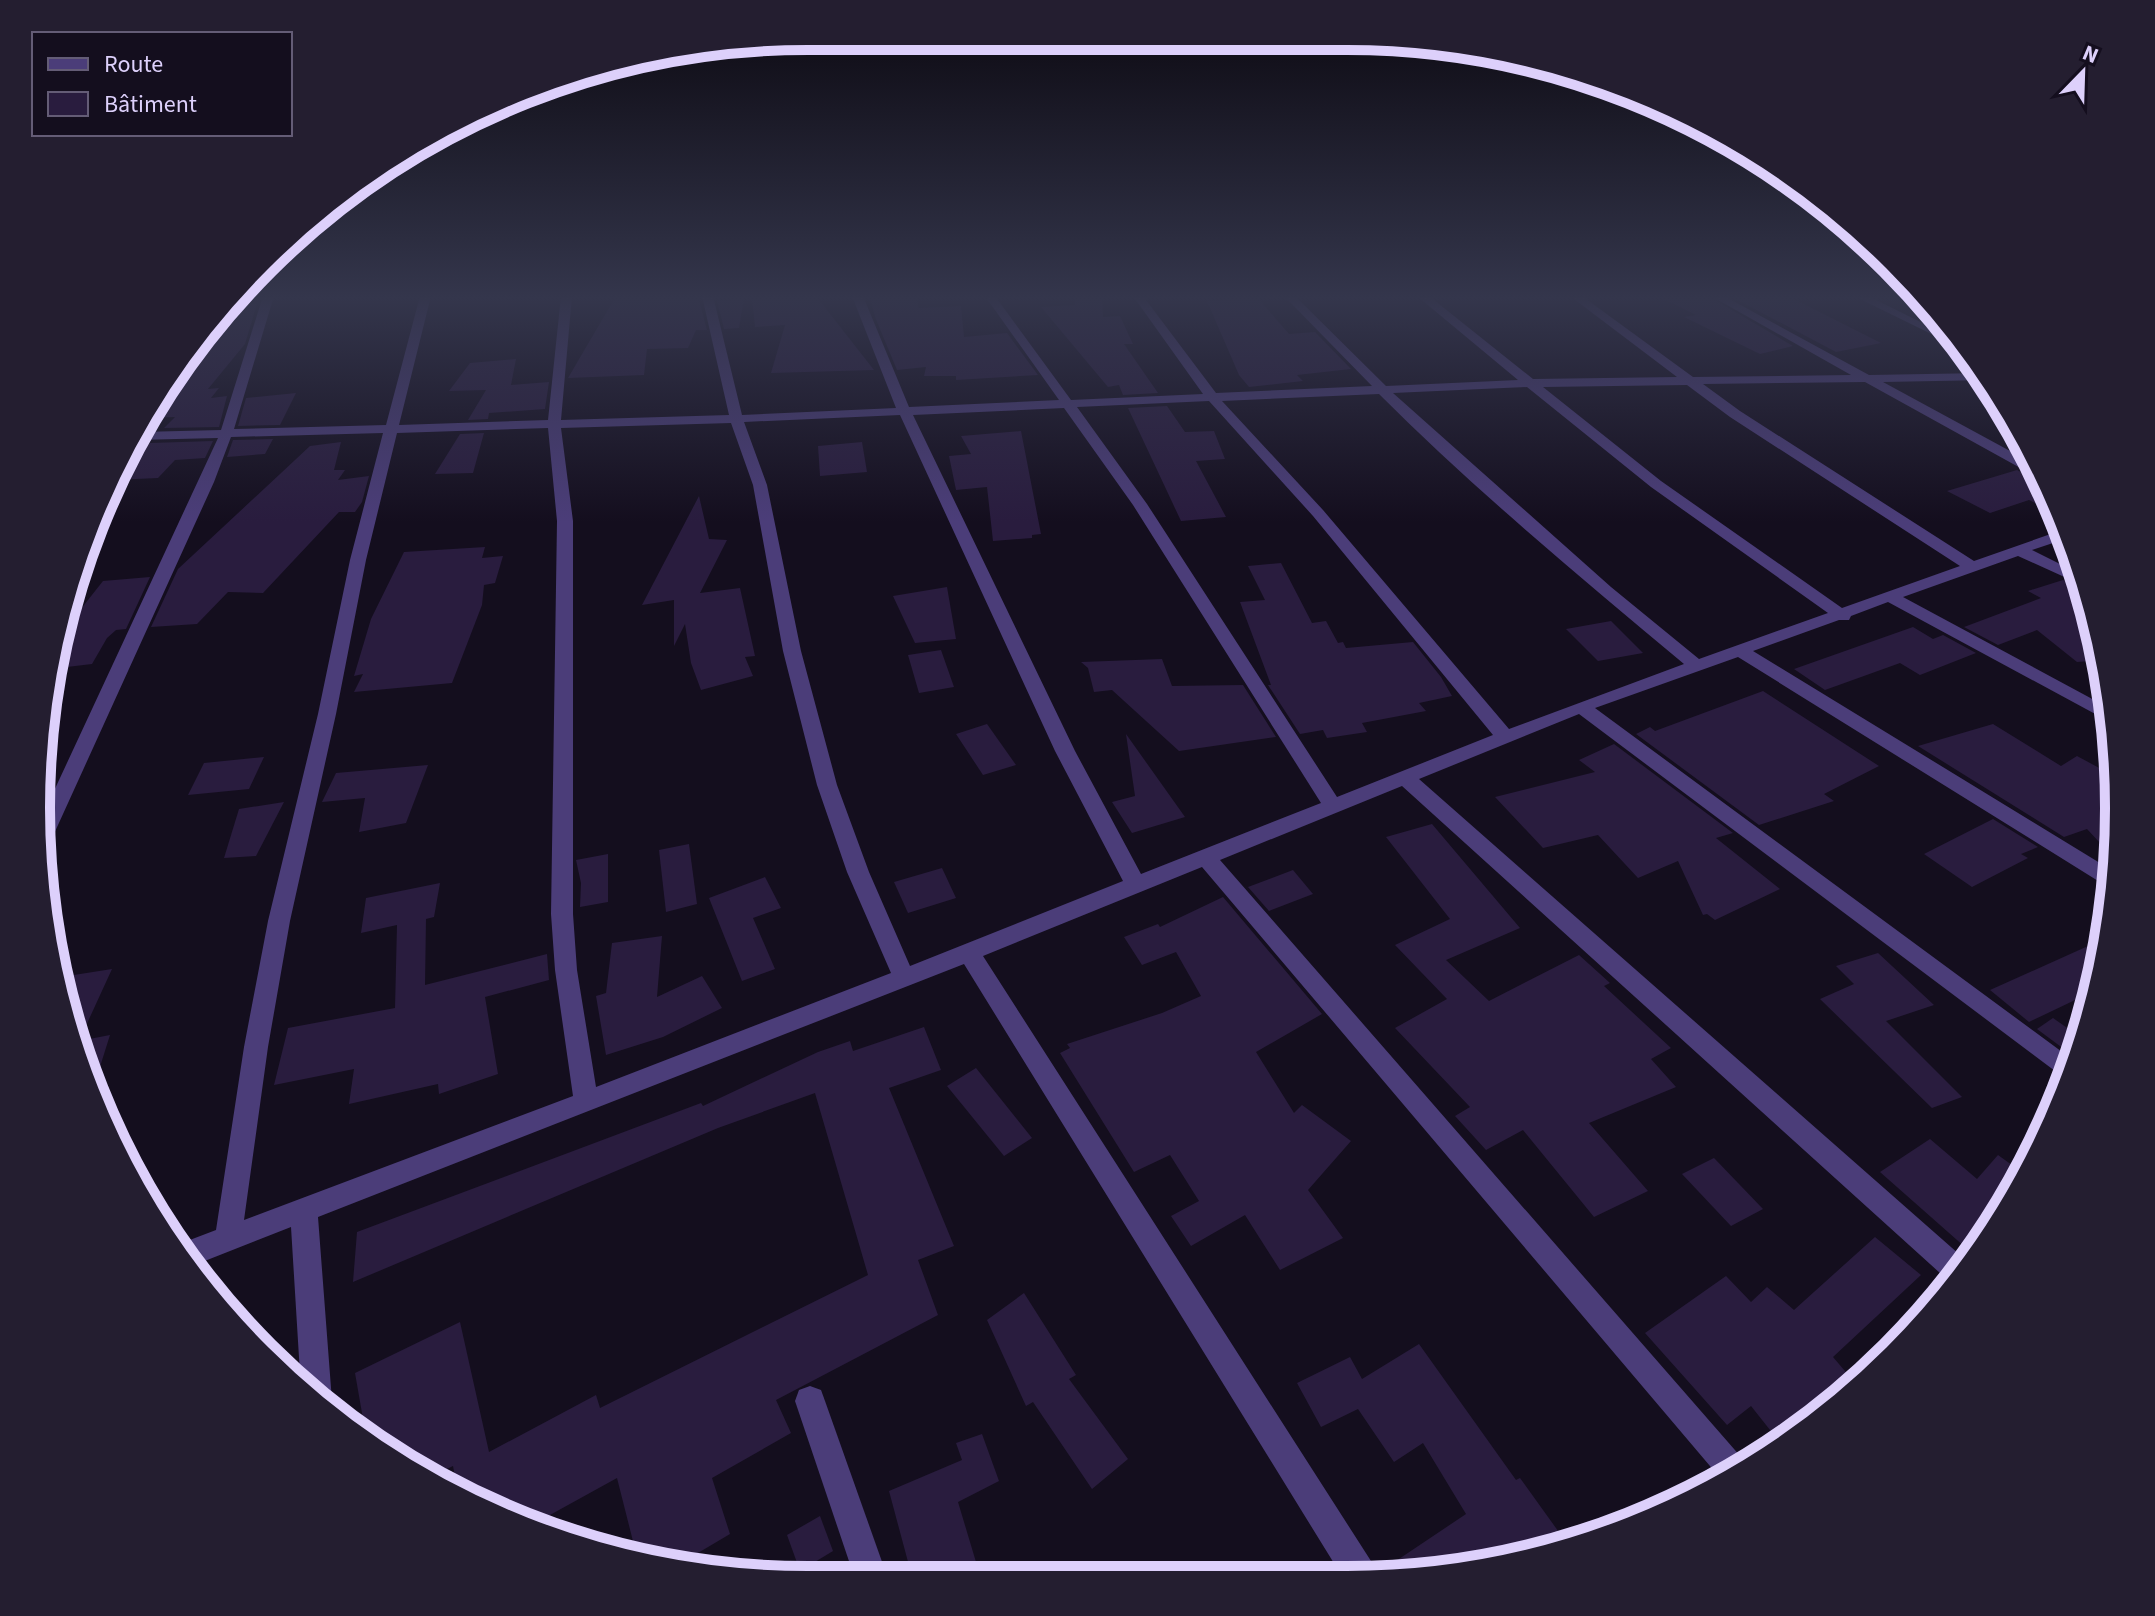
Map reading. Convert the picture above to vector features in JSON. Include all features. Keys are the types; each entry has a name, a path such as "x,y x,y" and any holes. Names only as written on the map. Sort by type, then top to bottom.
{"street":[{"path":"50,820 207,482 245,371"},
{"path":"228,1239 256,1047 279,921 327,714 358,560 407,371"},
{"path":"559,371 554,423 565,521 562,914 566,970 586,1100"},
{"path":"725,371 736,418 760,485 792,651 827,785 858,872 904,977"},
{"path":"889,371 1065,751 1136,885"},
{"path":"1046,371 1140,504 1333,806"},
{"path":"1193,371 1212,397 1318,513 1506,738"},
{"path":"1365,371 1419,426 1696,665"},
{"path":"1515,371 1656,484 1843,616"},
{"path":"1676,371 1974,568"},
{"path":"1855,371 2022,463"},
{"path":"148,436 736,418 1529,383 1970,377"},
{"path":"194,1252 736,1045 967,950 1581,707 1738,649 1843,616 2055,538"},
{"path":"2021,551 2068,574"},
{"path":"1892,598 2099,710"},
{"path":"1738,649 2102,875"},
{"path":"1581,707 2060,1064"},
{"path":"1405,778 1951,1265"},
{"path":"1205,856 1727,1463"},
{"path":"967,950 1354,1566"},
{"path":"304,1211 316,1384"},
{"path":"810,1401 868,1566"}],"building":[{"path":"189,371 222,371 208,389 219,388 211,398 227,396 219,427 164,428 175,417 159,418"},
{"path":"464,371 514,371 511,385 549,382 545,409 489,413 488,419 468,420 486,390 449,391"},
{"path":"572,371 644,371 644,375 568,378"},
{"path":"771,371 825,371 771,373"},
{"path":"925,371 1035,371 1038,375 956,380 956,376 924,376"},
{"path":"1095,371 1143,371 1158,393 1123,395 1119,385 1108,387"},
{"path":"1237,371 1329,371 1297,375 1303,381 1249,387"},
{"path":"296,393 280,425 238,426 246,398"},
{"path":"1167,406 1185,432 1214,431 1225,459 1196,461 1226,517 1181,521 1128,408"},
{"path":"1021,431 1041,534 1032,535 1032,538 993,541 987,487 956,490 949,456 971,454 961,436"},
{"path":"484,433 473,473 435,474 460,434"},
{"path":"273,439 265,454 227,457 233,440"},
{"path":"213,441 205,458 175,460 158,478 125,479 137,456 150,443"},
{"path":"341,442 334,470 345,470 338,480 369,476 362,502 355,512 339,512 263,593 228,592 197,624 151,627 178,569 310,446"},
{"path":"862,442 867,472 820,476 818,446"},
{"path":"2017,470 2028,476 2042,506 2029,500 1990,513 1947,491"},
{"path":"699,496 709,539 727,540 700,593 740,588 755,656 745,657 753,676 701,690 691,663 685,624 674,646 674,600 642,605"},
{"path":"485,547 482,558 503,556 495,583 484,585 482,605 452,683 354,692 363,674 354,676 371,619 404,552"},
{"path":"1281,563 1312,623 1326,621 1338,643 1343,642 1346,648 1413,642 1452,696 1419,703 1426,711 1362,723 1367,732 1327,738 1323,730 1300,734 1268,685 1271,685 1240,602 1265,600 1248,566"},
{"path":"150,577 126,629 116,630 107,638 92,664 64,667 75,617 103,581"},
{"path":"2063,580 2071,583 2090,661 2077,662 2037,630 1998,645 1964,627 2041,598 2028,591"},
{"path":"947,587 956,639 915,643 893,596"},
{"path":"1611,621 1643,653 1598,661 1566,629"},
{"path":"1913,627 1933,639 1943,635 1976,653 1920,675 1900,663 1825,690 1794,669"},
{"path":"941,650 954,687 919,693 908,655"},
{"path":"1162,659 1172,686 1243,685 1276,737 1179,751 1112,690 1094,692 1088,668 1081,662"},
{"path":"1763,691 1879,766 1824,794 1834,801 1759,825 1636,734 1650,727 1655,731"},
{"path":"987,724 1016,765 983,775 956,734"},
{"path":"1993,724 2061,766 2077,756 2103,770 2103,847 2087,829 2064,837 1918,746"},
{"path":"1126,734 1185,817 1132,833 1112,802 1135,796"},
{"path":"1614,744 1733,833 1716,838 1780,889 1715,920 1707,914 1703,915 1678,861 1638,878 1598,835 1543,848 1495,797 1595,772 1579,760"},
{"path":"264,757 249,789 188,795 204,763"},
{"path":"428,765 406,823 359,832 365,798 322,802 336,773"},
{"path":"284,802 256,856 224,858 239,809"},
{"path":"1993,819 2038,847 2021,854 2028,858 1972,887 1924,854"},
{"path":"1432,824 1520,928 1446,960 1489,1001 1579,955 1610,983 1604,986 1671,1048 1651,1059 1676,1087 1589,1123 1648,1191 1594,1217 1523,1130 1486,1150 1455,1116 1470,1107 1395,1028 1447,999 1395,945 1450,919 1386,837"},
{"path":"689,844 697,904 666,912 659,850"},
{"path":"608,854 608,902 580,907 581,883 576,860"},
{"path":"942,868 956,898 908,913 894,882"},
{"path":"1293,870 1313,894 1269,911 1248,887"},
{"path":"765,877 781,908 753,918 775,969 742,981 709,898"},
{"path":"440,883 434,917 426,919 425,985 547,954 549,980 485,997 498,1074 439,1094 438,1084 349,1104 354,1069 274,1085 288,1028 395,1008 397,925 361,933 366,898"},
{"path":"1223,897 1322,1014 1256,1052 1294,1113 1302,1105 1351,1141 1308,1190 1343,1238 1280,1270 1245,1215 1191,1246 1171,1216 1199,1201 1170,1155 1134,1172 1060,1053 1070,1048 1067,1044 1162,1013 1201,996 1176,952 1142,965 1124,937 1158,924 1160,927"},
{"path":"662,936 657,997 702,976 722,1008 663,1037 606,1055 596,996 606,993 612,943"},
{"path":"2088,946 2091,949 2081,997 2029,1022 1990,990"},
{"path":"1878,953 1934,1005 1886,1021 1962,1097 1932,1108 1820,999 1854,984 1836,966"},
{"path":"112,969 84,1031 76,1004 70,976"},
{"path":"2053,1018 2071,1031 2066,1050 2037,1029"},
{"path":"924,1027 941,1070 889,1088 954,1246 918,1260 938,1315 776,1400 791,1433 712,1478 730,1534 692,1557 634,1545 617,1478 544,1518 473,1488 455,1478 453,1466 442,1471 363,1421 355,1373 460,1322 489,1452 596,1395 600,1408 868,1275 815,1093 718,1128 353,1282 357,1232 701,1103 703,1106 818,1052 850,1041 853,1051"},
{"path":"110,1035 98,1073 86,1040"},
{"path":"976,1068 1032,1138 1004,1156 947,1086"},
{"path":"1930,1139 1977,1179 1998,1155 2014,1167 1964,1246 1880,1172"},
{"path":"1714,1158 1763,1209 1731,1226 1682,1174"},
{"path":"1875,1237 1921,1275 1833,1357 1849,1376 1773,1434 1751,1406 1727,1425 1645,1333 1726,1276 1751,1302 1767,1287 1794,1310"},
{"path":"1024,1293 1076,1375 1069,1379 1128,1459 1092,1489 1033,1402 1026,1406 987,1320"},
{"path":"1419,1344 1516,1480 1520,1478 1561,1535 1446,1560 1391,1564 1466,1514 1423,1443 1394,1462 1358,1409 1321,1427 1297,1383 1350,1357 1362,1379"},
{"path":"982,1434 999,1481 958,1502 976,1562 967,1566 909,1566 889,1491 962,1460 956,1443"},
{"path":"820,1516 833,1551 808,1566 798,1566 787,1535"}]}
